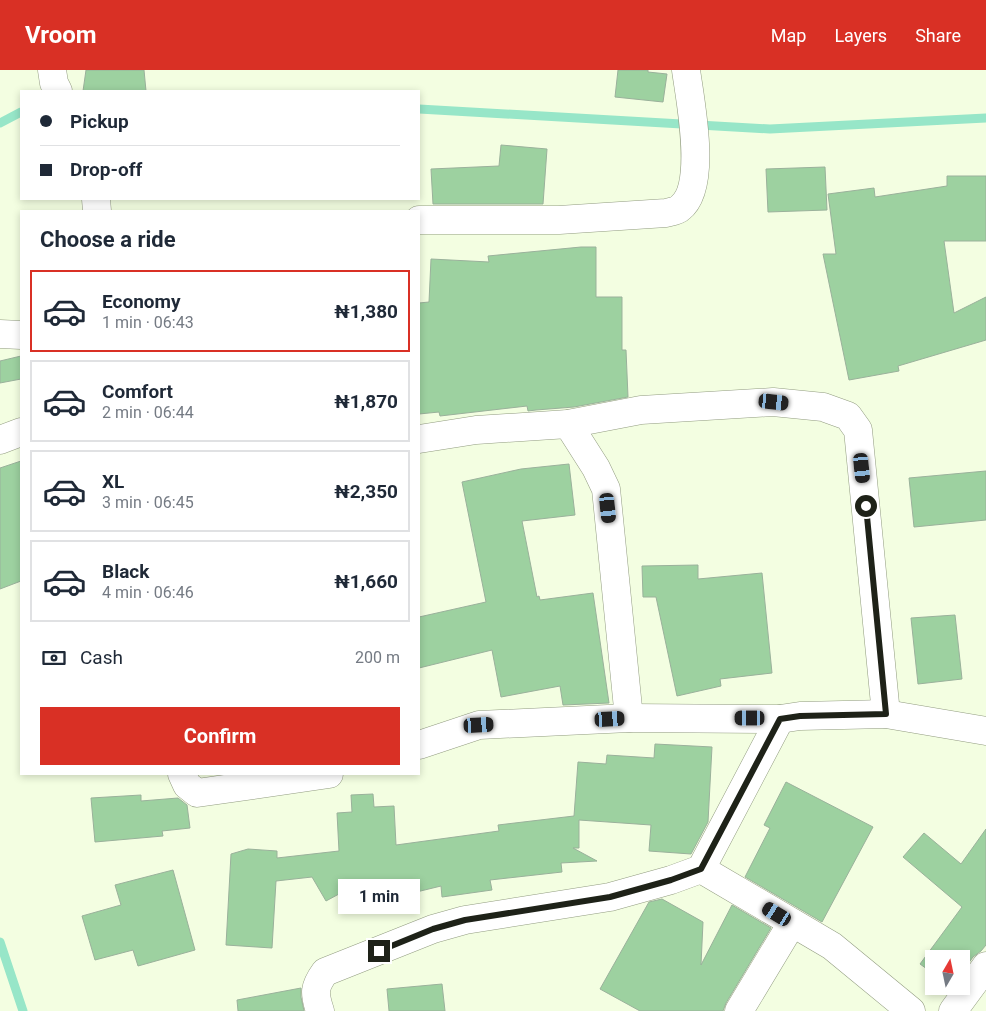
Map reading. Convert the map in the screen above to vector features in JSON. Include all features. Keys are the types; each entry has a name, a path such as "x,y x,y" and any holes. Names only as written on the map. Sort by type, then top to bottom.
{"street":[{"path":"52,70 54,84 57,90"},
{"path":"420,220 559,220 666,213 680,208 689,195 696,161 696,142 686,70"},
{"path":"0,334 20,335"},
{"path":"420,439 476,430 568,424 641,410 774,402 823,407 848,416 858,430 886,714"},
{"path":"568,424 596,468 606,489 629,718"},
{"path":"0,440 20,432"},
{"path":"420,745 479,725 629,718 780,719 800,716 886,714 986,731"},
{"path":"320,1011 315,996 317,983 325,972 433,929 465,920 610,897 671,880 701,869 780,719"},
{"path":"182,775 187,785 197,792 322,775"},
{"path":"701,869 832,946 911,1011"},
{"path":"739,1011 792,923"},
{"path":"954,1011 986,966"}],"building":[{"path":"86,70 144,70 146,90 83,90"},
{"path":"618,70 648,70 648,72 667,74 663,102 615,97"},
{"path":"501,145 547,149 543,204 433,204 431,169 499,166"},
{"path":"825,167 827,210 768,212 766,169"},
{"path":"947,176 986,176 986,241 944,241 954,313 986,297 986,340 898,366 899,371 849,380 823,254 836,254 828,194 874,188 875,197 947,186"},
{"path":"596,247 596,297 622,297 622,350 626,350 628,397 574,407 528,411 527,406 440,416 439,412 420,414 420,303 429,302 431,259 489,262 488,256"},
{"path":"20,356 20,379 0,383 0,361"},
{"path":"20,461 20,581 0,589 0,468"},
{"path":"569,464 575,515 522,521 537,597 539,596 540,600 593,593 609,703 563,705 560,686 501,697 492,650 420,668 420,617 486,602 462,482 521,469"},
{"path":"986,471 986,520 914,527 909,478"},
{"path":"698,565 698,579 762,573 772,673 720,679 721,686 677,696 656,597 643,597 642,566"},
{"path":"955,615 962,679 918,684 911,618"},
{"path":"655,744 712,747 708,822 691,854 649,851 651,825 579,820 579,848 573,848 597,861 561,863 562,872 490,880 492,890 442,897 441,886 355,907 350,888 326,901 312,877 276,881 272,948 226,945 231,854 248,849 277,851 277,858 339,851 337,813 352,812 351,795 373,794 374,807 394,806 396,845 499,831 498,825 574,816 578,762 606,764 607,755 654,758"},
{"path":"786,782 873,827 822,922 745,877 770,828 764,825"},
{"path":"141,795 141,801 178,798 187,805 190,828 162,831 163,836 95,842 91,798"},
{"path":"986,829 986,945 970,961 970,950 930,950 962,907 903,857 924,833 961,864"},
{"path":"173,870 195,950 138,966 133,950 95,960 82,916 121,905 115,885"},
{"path":"662,899 703,922 701,965 732,905 771,928 723,1011 640,1011 600,989 649,902"},
{"path":"925,957 925,968 920,964"},
{"path":"442,984 445,1011 389,1011 387,989"},
{"path":"301,988 304,1011 238,1011 237,1000"}],"waterway":[{"path":"420,109 770,129 986,118"},
{"path":"0,123 20,113"},
{"path":"0,942 23,1011"}],"route":[{"path":"379,951 433,929 465,920 610,897 640,890 701,869 780,719 800,716 886,714 866,506"}]}
